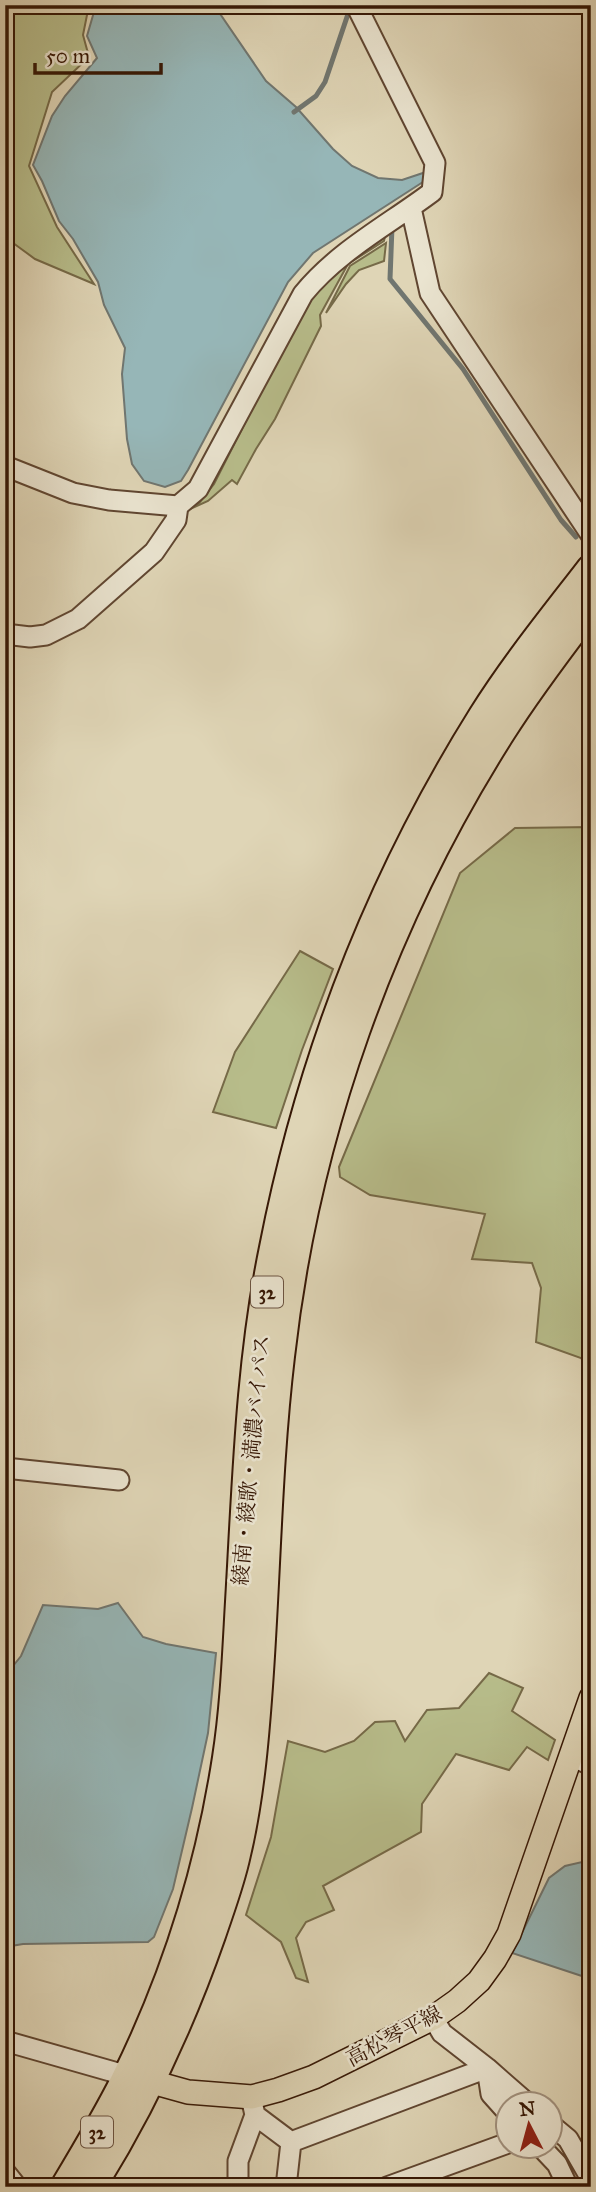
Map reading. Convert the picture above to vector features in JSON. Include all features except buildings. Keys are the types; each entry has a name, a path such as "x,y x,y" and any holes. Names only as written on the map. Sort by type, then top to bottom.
{"highway":[{"name":"綾南・綾歌・満濃バイパス","path":"91,2187 115,2149 175,1967 206,1858 227,1759 259,1348 273,1250 308,1102 347,986 414,839 484,715 525,655 591,569"},
{"name":"綾南・綾歌・満濃バイパス","path":"65,2187 139,2079 196,1977 231,1877 248,1786 255,1720 280,1355 295,1258 328,1113 368,997 427,863 503,728 591,606"}],"main road":[{"name":"高松琴平線","path":"139,2079 253,2106 278,2090 314,2077 433,2018 457,2001 479,1981 509,1934 581,1760 591,1699"}],"street":[{"path":"5,634 30,637 46,635 78,619 154,552 176,520 178,506 198,489 303,294 320,274 432,192 435,163 358,6"},
{"path":"411,208 430,293 591,536"},
{"path":"5,466 73,493 109,500 178,506"},
{"path":"5,1468 119,1480"},
{"path":"433,2018 442,2033 487,2067 512,2090"},
{"path":"5,2041 139,2079"},
{"path":"487,2067 491,2094 494,2097"},
{"path":"291,2142 487,2067"},
{"path":"238,2187 238,2161 253,2106 291,2142"},
{"path":"564,2135 591,2179"},
{"path":"286,2187 291,2142"},
{"path":"387,2187 494,2148"},
{"path":"553,2160 568,2187"},
{"path":"5,2172 17,2187"}],"green space":[{"path":"5,5 89,5 83,35 89,57 52,92 29,166 57,227 94,284 35,259 9,240 5,241"},
{"path":"386,232 384,241 348,264 320,315 321,326 275,419 237,484 232,480 208,501 190,509 200,502 214,484 305,305 328,276"},
{"path":"386,243 384,261 359,270 326,313 350,266"},
{"path":"591,827 591,1370 581,1358 536,1342 541,1288 532,1263 472,1259 485,1214 370,1195 340,1177 339,1167 460,873 515,828"},
{"path":"300,951 333,969 276,1128 213,1112 235,1052"},
{"path":"489,1673 523,1688 512,1711 555,1740 548,1760 527,1747 509,1770 456,1754 422,1804 421,1832 323,1886 334,1910 306,1922 296,1938 308,1982 296,1978 281,1942 246,1915 271,1837 288,1741 325,1752 354,1741 375,1722 395,1721 405,1741 427,1710 459,1708"}],"water":[{"path":"96,5 214,5 266,81 296,107 352,166 378,178 402,180 426,172 426,180 313,253 288,282 188,470 181,481 165,487 144,481 132,464 127,439 122,374 125,348 104,305 98,282 59,221 33,165 52,116 97,58 87,36"},
{"path":"118,1603 143,1637 216,1653 208,1733 173,1889 154,1937 148,1942 23,1944 5,1947 5,1676 21,1656 43,1605 98,1609"},
{"path":"582,1862 591,1869 591,1979 512,1953 549,1878 565,1866"}],"waterway":[{"path":"294,112 316,96 325,82 348,14"},
{"path":"392,227 390,279 463,369 561,520 576,537"}]}
